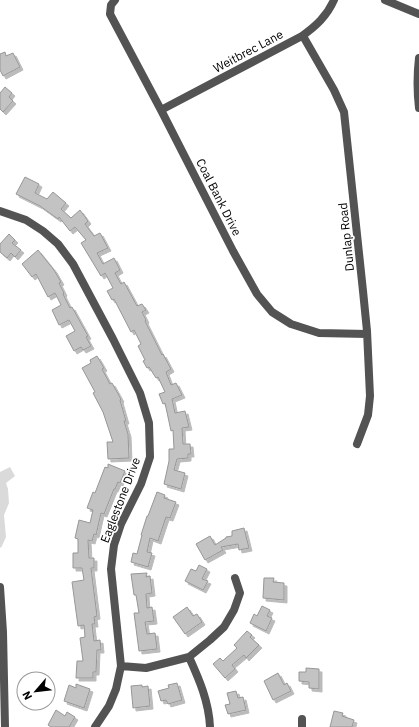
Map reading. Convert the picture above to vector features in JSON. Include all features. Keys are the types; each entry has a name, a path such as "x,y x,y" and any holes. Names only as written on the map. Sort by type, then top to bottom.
{"street":[{"name":"Coal Bank Drive","path":"115,0 111,5 110,14 162,110 236,257 257,294 272,312 291,324 319,333 367,334"},
{"name":"Weitbrec Lane","path":"162,110 303,36 315,27 325,16 334,0"},
{"path":"385,0 419,14"},
{"name":"Dunlap Road","path":"303,36 334,90 344,112 367,334 370,396 368,416 356,444"},
{"path":"419,58 417,70 417,95 419,108"},
{"name":"Eaglestone Drive","path":"0,211 26,220 42,231 58,244 73,264 140,393 149,423 150,458 141,484 121,524 114,544 111,569 121,666 116,689 109,706 95,727"},
{"path":"121,666 146,668 189,657 224,627 234,610 240,593 235,578"},
{"path":"0,587 3,632 5,727"},
{"path":"189,657 207,703 210,727"}],"shaded area":[{"path":"10,467 15,476 6,483 9,503 4,515 6,537 1,548 0,472"}],"building":[{"path":"5,52 6,56 13,53 20,67 3,76 0,70 0,54"},
{"path":"5,87 12,93 9,97 13,101 3,112 0,109 0,93"},
{"path":"25,177 39,184 35,193 47,199 53,192 66,203 61,209 71,218 80,210 88,221 85,224 94,236 100,233 108,248 97,253 103,264 114,258 120,270 115,273 121,284 124,282 137,306 142,304 146,310 142,312 146,320 145,321 162,355 163,354 171,369 166,372 171,385 176,383 182,395 172,399 175,413 185,411 189,427 182,428 183,444 190,444 191,454 188,454 188,458 177,459 174,470 185,473 181,489 164,484 169,461 169,449 174,449 173,430 171,431 165,403 163,404 159,394 165,392 158,377 156,378 143,361 145,360 138,346 141,344 134,330 131,332 114,299 112,300 107,291 113,288 105,273 101,276 81,243 86,240 75,227 70,231 59,217 58,219 40,206 16,194"},
{"path":"9,234 15,240 12,243 21,250 15,257 11,253 7,258 0,252 0,244"},
{"path":"38,250 54,270 61,282 59,283 70,308 72,307 88,336 86,337 91,346 83,350 81,347 74,351 66,336 75,331 69,320 59,325 52,310 61,305 55,293 48,297 36,274 32,277 22,264"},
{"path":"97,356 104,368 102,369 110,384 112,383 121,399 126,421 124,421 128,434 129,458 108,459 107,442 113,442 103,412 93,393 95,392 82,368 91,363 90,360"},
{"path":"108,464 125,471 120,483 118,482 114,489 104,514 101,513 96,535 94,534 92,541 88,540 89,558 94,558 94,568 91,568 97,616 94,617 95,624 92,624 94,641 100,640 101,650 97,650 96,672 93,672 93,678 76,678 77,661 83,661 80,638 85,637 84,625 78,626 72,582 84,580 82,568 73,568 73,553 78,553 78,539 75,538 79,520 90,523 93,510 87,508 93,492 95,493 105,467 108,468"},
{"path":"157,492 165,495 164,498 176,502 170,518 166,517 158,541 150,538 147,552 152,553 148,567 131,562 133,553 137,554 147,516"},
{"path":"244,528 249,548 239,550 238,544 221,547 223,550 205,560 196,544 210,536 215,545 226,537 232,536 232,531"},
{"path":"199,565 207,569 202,579 208,581 203,590 185,581 191,569 196,571"},
{"path":"147,573 146,577 150,576 152,593 146,594 147,608 152,607 154,621 145,622 147,634 155,633 157,649 139,651 134,613 139,613 136,595 134,595 131,574"},
{"path":"264,578 274,578 273,582 284,583 284,600 263,598"},
{"path":"262,606 270,610 267,616 272,618 266,631 250,623 254,614 257,616"},
{"path":"187,607 193,616 197,614 202,622 185,634 173,617"},
{"path":"247,631 252,635 250,637 259,645 246,658 244,655 232,665 235,669 225,678 213,664 220,658 223,661 237,648 234,645"},
{"path":"306,668 319,669 319,689 309,688 309,682 299,681 299,672 306,672"},
{"path":"278,673 284,685 287,683 291,691 273,700 264,681"},
{"path":"177,683 182,700 168,704 166,700 161,701 158,691 169,688 168,685"},
{"path":"76,684 90,689 84,708 64,701 69,685 76,688"},
{"path":"142,685 142,687 148,686 150,706 133,708 131,686"},
{"path":"236,691 238,698 243,697 246,710 228,714 225,705 230,704 227,693"},
{"path":"56,710 65,716 67,712 75,717 69,727 51,727 48,725"},
{"path":"334,711 343,713 342,716 354,720 352,727 330,727"}]}
